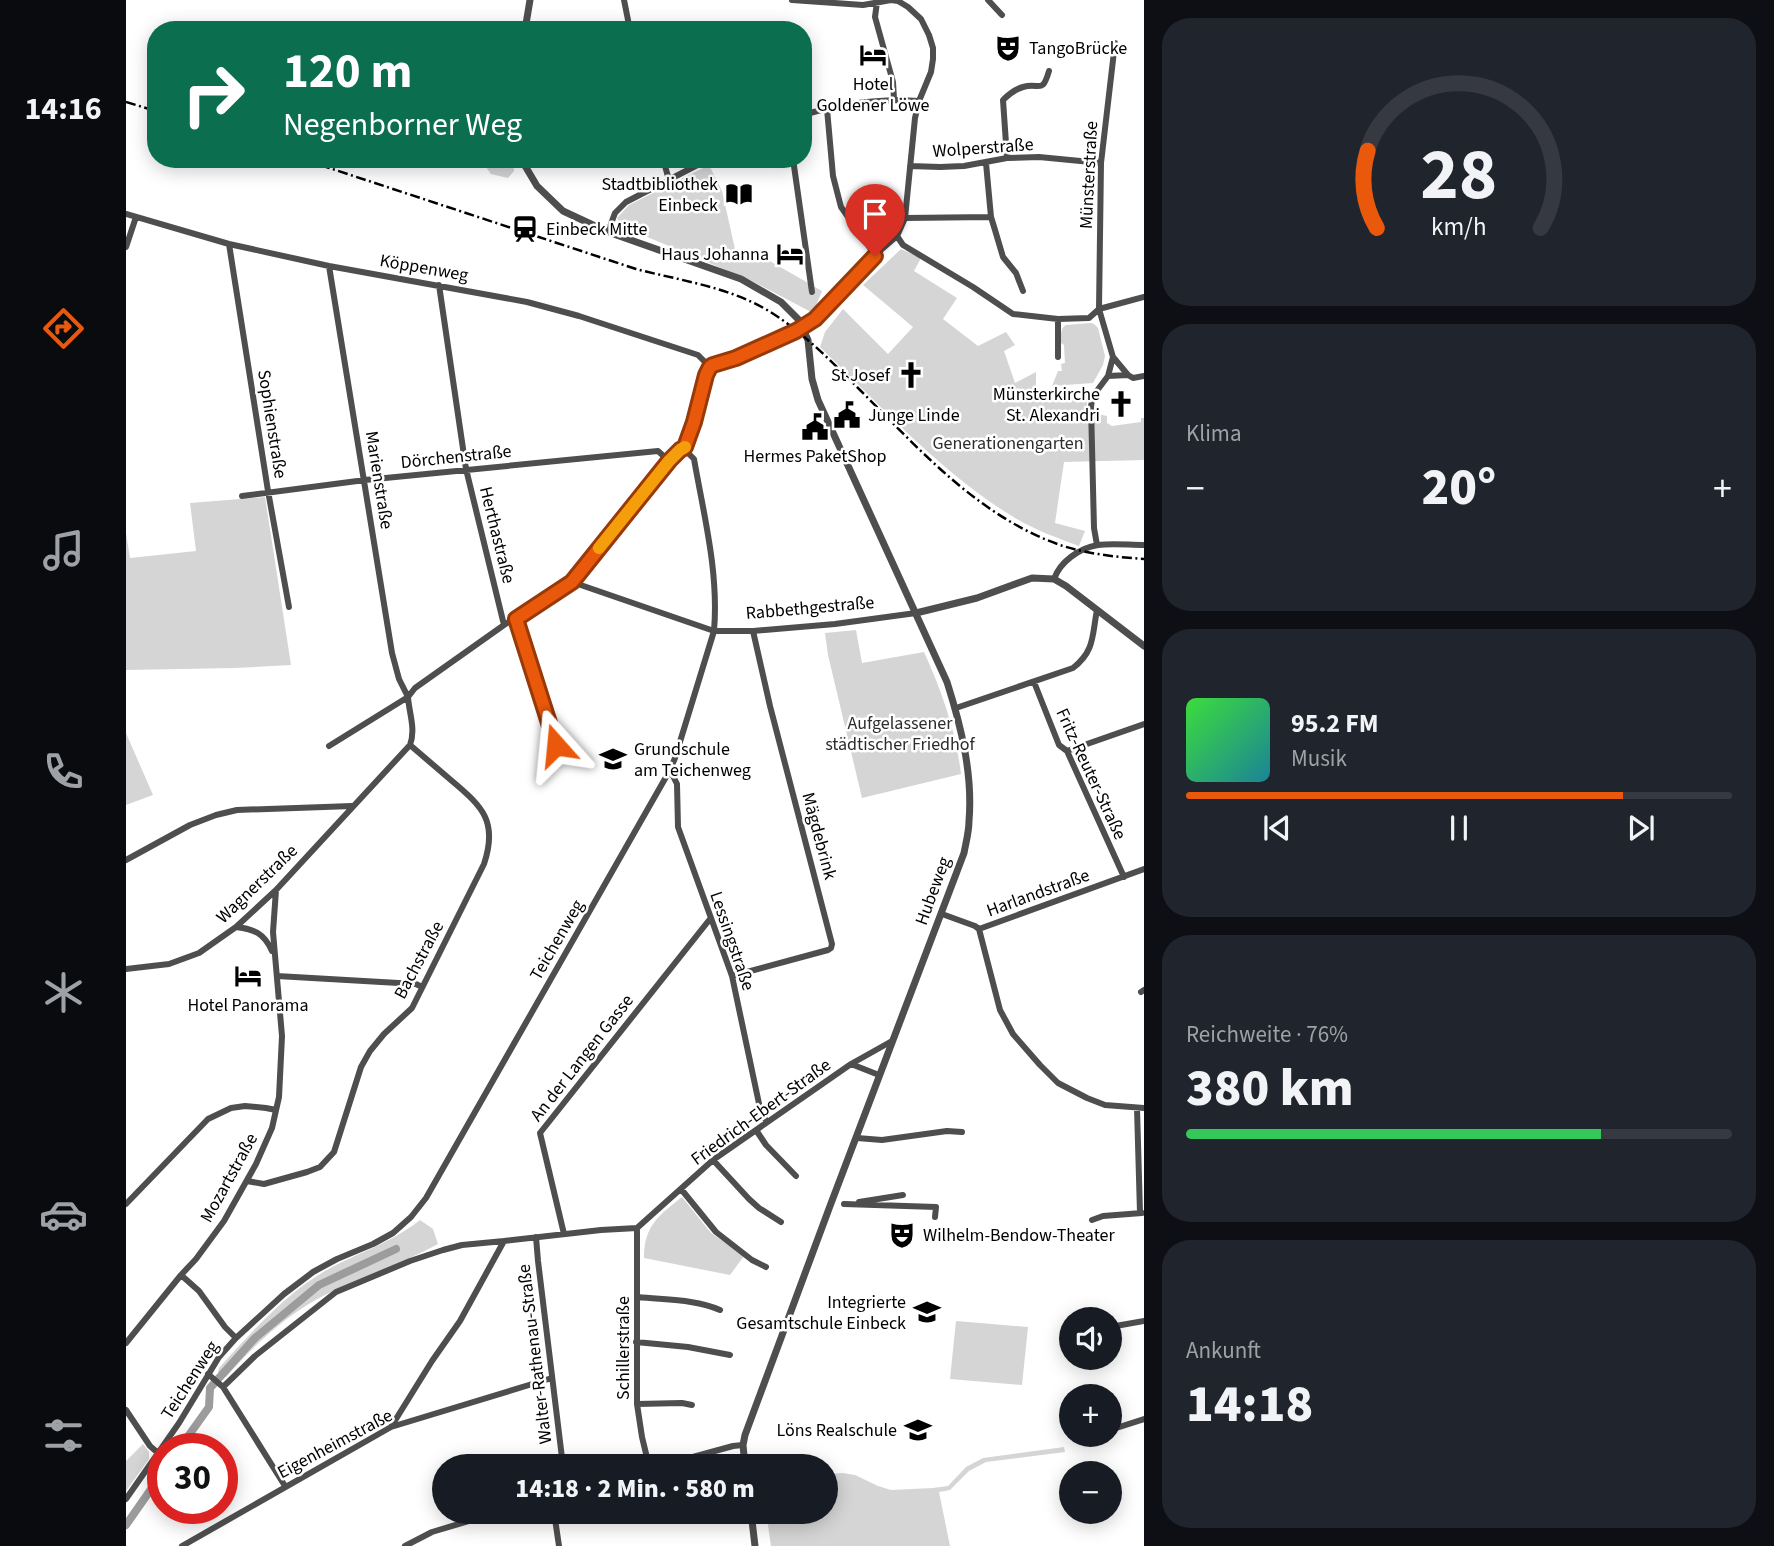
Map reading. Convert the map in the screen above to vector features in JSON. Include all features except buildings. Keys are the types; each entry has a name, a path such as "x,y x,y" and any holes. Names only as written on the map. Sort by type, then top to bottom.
{"street":[{"path":"526,21 530,0"},
{"path":"624,0 628,21"},
{"path":"329,746 408,697 415,688 504,625 572,582 669,461 685,447 710,367 736,358 815,319 897,236 905,218 915,118 919,100 931,72 933,48 929,35 921,19 899,1 863,5 792,0"},
{"path":"988,0 1002,15"},
{"path":"877,2 875,17 893,82 894,99"},
{"name":"Münsterstraße","path":"1113,357 1098,309 1098,285 1101,163 1115,43"},
{"path":"1007,158 1003,100 1024,87 1042,86 1049,71"},
{"path":"812,113 894,99 919,100"},
{"path":"827,109 833,176 841,207 877,254"},
{"name":"Wolperstraße","path":"910,166 940,167 986,163 1007,158 1039,157 1101,163"},
{"path":"986,163 991,217 1003,257 1016,273 1023,291"},
{"path":"526,168 537,186 558,207 583,222 741,279 790,309 802,327"},
{"path":"666,168 669,180"},
{"path":"608,232 615,213 626,202 692,168"},
{"path":"794,168 813,292"},
{"name":"Köppenweg","path":"126,214 229,244 329,266 527,302 698,355 710,367"},
{"path":"126,247 136,217"},
{"path":"905,218 991,217"},
{"path":"897,236 903,245 974,287 1013,314 1089,318 1098,309 1144,297"},
{"name":"Sophienstraße","path":"229,244 289,607"},
{"name":"Marienstraße","path":"329,266 392,653 399,679 408,697 413,737 410,745"},
{"name":"Herthastraße","path":"439,285 466,469 504,625"},
{"path":"1058,318 1058,358"},
{"name":"Hubeweg","path":"744,1454 745,1435 857,1138 876,1074 892,1041 942,914 964,853 970,822 970,790 965,748 956,708 947,682 818,400 812,379 808,341 802,327"},
{"path":"1113,357 1128,375 1133,378 1144,376"},
{"path":"1097,545 1094,528 1091,405 1093,396 1108,376 1113,357"},
{"path":"1108,376 1128,375"},
{"name":"Teichenweg","path":"172,1433 219,1357 236,1338 284,1294 313,1272 393,1233 411,1217 426,1198 670,770 714,631 715,614 715,574 694,459 685,447"},
{"name":"Dörchenstraße","path":"242,496 466,469 658,451 669,461"},
{"path":"1144,545 1097,545 1064,562 1054,579 1144,646"},
{"name":"Rabbethgestraße","path":"572,582 714,631 753,631 916,613 977,598 1032,578 1054,579"},
{"path":"956,708 1073,668 1085,659 1089,650 1097,610"},
{"path":"516,619 556,745"},
{"name":"Mägdebrink","path":"732,976 828,950 832,944 753,631"},
{"name":"Fritz-Reuter-Straße","path":"1034,682 1059,746 1067,751 1124,877"},
{"path":"1067,751 1144,724"},
{"name":"Wagnerstraße","path":"126,969 169,964 199,953 236,927 276,890 410,745"},
{"name":"Bachstraße","path":"247,1181 264,1184 314,1170 334,1152 361,1067 384,1034 412,1008 484,864 489,847 489,830 484,812 475,800 410,745"},
{"name":"Lessingstraße","path":"670,770 677,783 678,827 732,976 761,1112 767,1122"},
{"path":"126,860 190,825 237,810 352,806"},
{"name":"Harlandstraße","path":"942,914 979,929 1144,869"},
{"name":"Mozartstraße","path":"126,1343 224,1221 272,1128 279,1097 282,1036 273,932 276,890"},
{"name":"An der Langen Gasse","path":"564,1234 540,1133 710,919"},
{"path":"236,927 249,928 260,934 269,943 275,956"},
{"path":"979,929 1000,1010 1013,1034 1040,1065 1058,1083 1087,1098 1105,1105 1141,1108 1142,1213 1103,1216 1092,1220"},
{"path":"277,975 415,984 422,987"},
{"name":"Friedrich-Ebert-Straße","path":"637,1228 713,1160 851,1064 892,1041"},
{"name":"Friedrich-Ebert-Straße","path":"851,1064 876,1074"},
{"path":"126,1204 208,1119 238,1107 276,1110"},
{"path":"756,1130 766,1145 796,1176"},
{"path":"857,1138 882,1140 947,1131 962,1132"},
{"path":"713,1160 749,1199 781,1222"},
{"path":"681,1189 716,1232 752,1260 766,1267"},
{"path":"830,1206 903,1195"},
{"path":"888,1206 889,1197"},
{"path":"844,1204 936,1207 935,1217"},
{"path":"223,1387 255,1356 337,1292 410,1261 462,1245 637,1228"},
{"name":"Schillerstraße","path":"637,1228 637,1404 646,1454"},
{"name":"Walter-Rathenau-Straße","path":"537,1237 562,1454"},
{"path":"391,1427 432,1360 460,1321 504,1241"},
{"path":"181,1275 199,1291 225,1328 236,1338"},
{"path":"638,1297 690,1303 720,1310"},
{"path":"1122,1324 1144,1321"},
{"path":"636,1342 730,1354"},
{"path":"208,1374 223,1387 285,1486"},
{"name":"Eigenheimstraße","path":"182,1546 391,1427 552,1378"},
{"path":"637,1404 692,1405"},
{"path":"126,1410 147,1442"},
{"path":"1122,1426 1144,1419"},
{"path":"706,1454 743,1446"},
{"name":"Teichenweg","path":"126,1499 147,1469"},
{"path":"405,1546 432,1532 459,1524"},
{"path":"556,1524 559,1546"},
{"path":"752,1524 755,1546"}],"green space":[{"path":"487,168 514,168 508,178 491,174"},
{"path":"703,168 710,168 722,191 735,249 761,256 822,291 813,313 750,280 621,226 617,218 629,205"},
{"name":"Generationengarten","path":"901,249 921,258 914,271 957,298 943,319 978,346 1006,332 1015,345 1004,351 1015,383 1036,372 1036,393 1052,393 1053,399 1087,398 1087,415 1096,411 1107,416 1107,423 1112,426 1141,422 1141,418 1144,418 1144,460 1064,462 1055,523 1085,531 1079,546 1023,522 962,481 913,438 820,347 825,332 843,309 888,354 913,327 863,285"},
{"path":"1091,323 1098,328 1105,356 1093,383 1052,386 1058,371 1062,371 1061,364 1065,363 1064,345 1061,343 1063,328 1066,325"},
{"path":"265,497 291,665 126,670 126,533 130,558 196,551 190,503"},
{"name":"Aufgelassener städtischer Friedhof","path":"856,630 862,663 924,652 947,712 956,742 961,774 862,798 825,633"},
{"path":"126,733 153,795 126,805"},
{"path":"682,1197 711,1233 744,1256 730,1275 644,1258 647,1238 654,1223"},
{"path":"420,1220 433,1229 438,1244 339,1288 297,1311 271,1332 226,1377 218,1372 255,1329 310,1280 386,1241"},
{"path":"956,1321 1028,1327 1022,1385 950,1379"},
{"path":"143,1444 147,1449 147,1462 126,1491 126,1461"},
{"path":"1064,1447 1065,1452 986,1462 969,1471 950,1490 939,1492 950,1546 771,1546 768,1524 838,1524 838,1473 855,1475 891,1490 933,1488 948,1486 966,1467 983,1458"}],"waterway":[{"path":"190,1433 209,1407 210,1388 255,1338 319,1285 396,1249"},
{"path":"126,1525 147,1495"}],"railway":[{"path":"126,102 147,108"},
{"path":"329,168 636,269 706,286 756,304 807,339 928,458 1003,517 1030,532 1070,548 1102,555 1144,559"}],"slow traffic":[{"path":"599,548 669,461 685,447"}],"place":[{"name":"TangoBrücke","path":"1008,48"},
{"name":"Hotel Goldener Löwe","path":"873,55"},
{"name":"Stadtbibliothek Einbeck","path":"739,194"},
{"name":"Einbeck Mitte","path":"525,229"},
{"name":"Haus Johanna","path":"790,254"},
{"name":"St Josef","path":"911,375"},
{"name":"Münsterkirche St. Alexandri","path":"1121,404"},
{"name":"Junge Linde","path":"847,415"},
{"name":"Hermes PaketShop","path":"815,427"},
{"name":"Grundschule am Teichenweg","path":"613,759"},
{"name":"Hotel Panorama","path":"248,976"},
{"name":"Wilhelm-Bendow-Theater","path":"902,1235"},
{"name":"Integrierte Gesamtschule Einbeck","path":"927,1312"},
{"name":"Löns Realschule","path":"918,1430"}],"route":[{"path":"556,745 516,619 572,582 669,461 685,447 710,367 796,331 815,319 875,256"}]}
